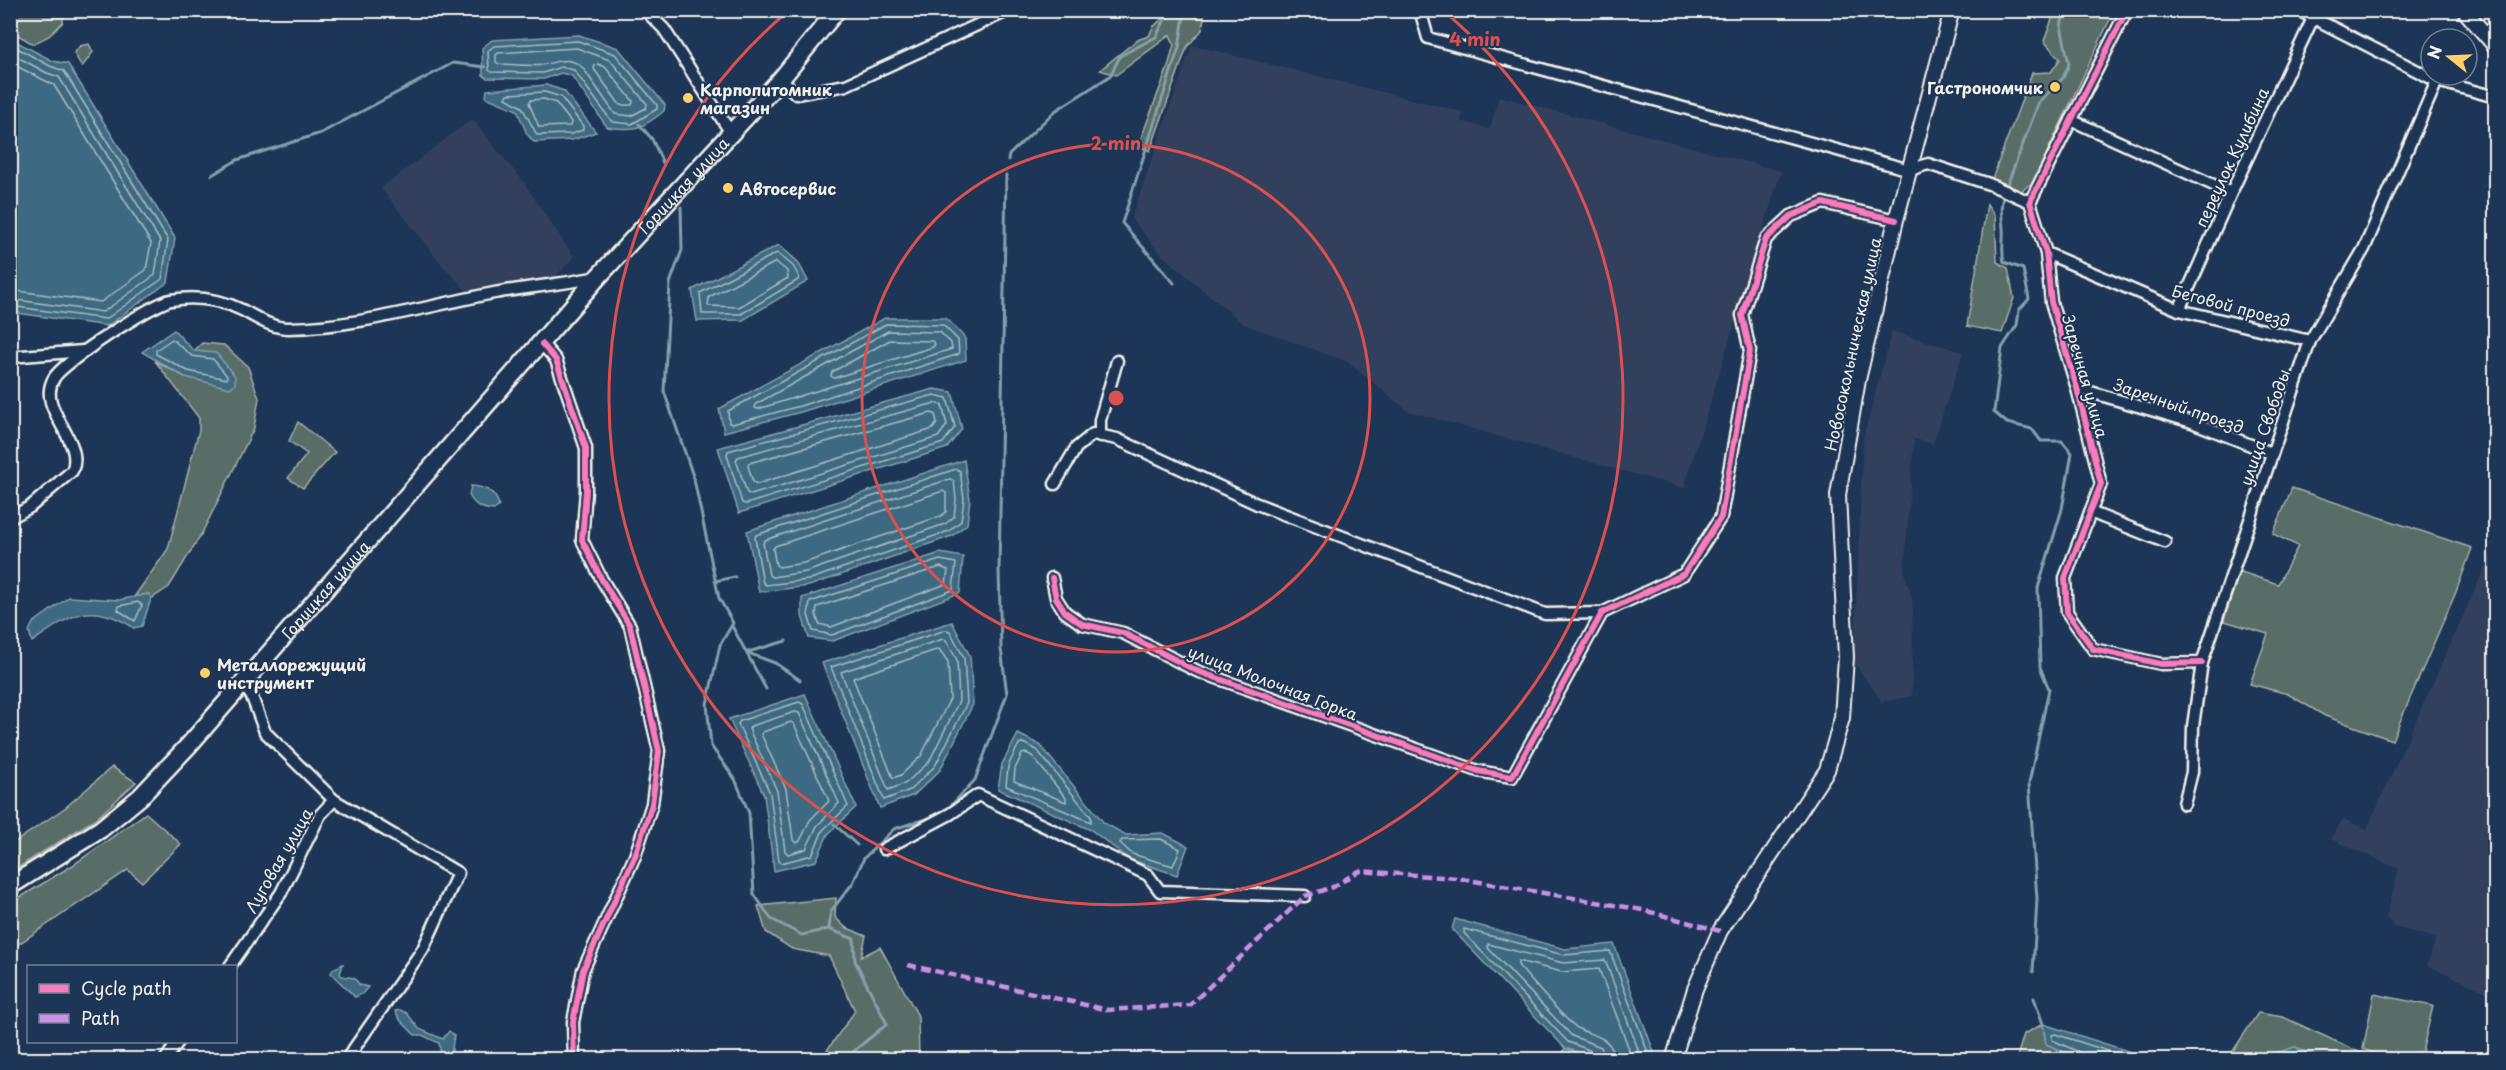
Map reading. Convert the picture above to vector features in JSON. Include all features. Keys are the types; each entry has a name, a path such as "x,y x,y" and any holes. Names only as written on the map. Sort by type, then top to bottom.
{"main road":[{"name":"Горицкая улица","path":"10,886 101,829 140,797 243,684 542,344 598,277 781,80 837,10"},
{"name":"Новосокольническая улица","path":"1673,1059 1695,989 1720,931 1827,770 1842,718 1846,657 1838,495 1858,380 1896,220 1952,10"},
{"path":"2464,10 2496,48"}],"street":[{"path":"645,10 664,29 731,133"},
{"path":"781,80 796,94 846,85 1010,10"},
{"path":"1420,10 1428,38 1910,170 1928,164 1999,188 2030,202 2127,10"},
{"path":"2298,10 2419,72"},
{"name":"переулок Кулибина","path":"2179,310 2230,193 2313,18"},
{"name":"улица Свободы","path":"2184,804 2192,772 2193,726 2202,663 2310,341 2364,249 2434,87"},
{"path":"2459,87 2488,95 2496,94"},
{"path":"2071,120 2230,193"},
{"path":"1055,484 1076,448 1093,434 1117,439 1257,504 1545,614 1602,613 1684,574 1721,517 1750,351 1742,315 1766,239 1791,216 1823,202 1896,220"},
{"name":"Заречная улица","path":"2030,202 2046,253 2051,302 2077,388 2101,484 2065,578 2067,612 2093,649 2161,664 2202,663"},
{"name":"Беговой проезд","path":"2046,253 2179,310 2310,341"},
{"path":"10,518 30,507 72,471 75,464 70,443 50,397 53,379 83,351 168,301 214,299 269,325 286,328 360,320 498,292 565,284 598,277"},
{"path":"542,344 556,360 586,448 586,491 582,540 602,580 630,626 659,751 652,804 635,856 583,970 573,1022 574,1059"},
{"path":"10,357 83,351"},
{"path":"1100,436 1100,420 1117,361"},
{"name":"Заречный проезд","path":"2077,388 2192,422 2271,453"},
{"path":"2090,512 2165,542"},
{"name":"улица Молочная Горка","path":"1052,578 1056,598 1065,612 1082,624 1123,633 1197,671 1467,767 1512,777 1602,613"},
{"name":"Луговая улица","path":"243,684 252,697 265,732 334,800 458,873 423,949 346,1059"},
{"path":"884,849 950,814 978,795 1148,875 1160,891 1305,896"},
{"name":"Луговая улица","path":"231,965 281,893 320,815 334,800"},
{"path":"165,1059 177,1043"}],"shaded area":[{"path":"1192,45 1463,112 1461,121 1490,129 1499,96 1781,171 1684,488 1408,411 1346,361 1243,324 1161,254 1131,219"},
{"path":"472,119 522,180 574,257 555,277 467,291 442,265 381,188"},
{"path":"1892,331 1963,352 1933,444 1914,439 1904,572 1913,603 1912,696 1882,702 1854,662 1863,439"},
{"path":"2495,545 2495,996 2427,965 2436,938 2394,927 2386,917 2399,869 2331,839 2343,819 2367,829"}],"green space":[{"path":"1172,10 1205,11 1202,30 1187,47 1150,151 1138,146 1168,67 1174,44 1170,35 1116,75 1100,70 1137,40 1149,36 1153,27"},
{"path":"11,11 63,11 63,22 49,36 33,44 11,31"},
{"path":"2055,11 2114,11 2033,182 2020,192 1992,179 2032,73 2051,72 2060,59 2044,41"},
{"path":"89,44 93,52 82,67 74,53 80,46"},
{"path":"1987,204 1995,216 1997,262 2008,268 2014,298 2002,333 1967,326"},
{"path":"202,343 224,345 248,367 259,398 254,428 202,533 169,587 151,599 148,594 134,597 168,549 199,430 199,418 155,361 185,377 194,351"},
{"path":"298,422 335,452 303,488 288,478 307,454 289,441"},
{"path":"2292,488 2472,548 2456,592 2392,740 2325,716 2288,694 2250,684 2268,634 2221,620 2238,571 2278,584 2298,546 2273,534"},
{"path":"112,767 136,782 97,818 11,872 11,845 66,807"},
{"path":"146,813 181,844 142,882 128,870 11,949 11,903 73,865"},
{"path":"836,898 835,917 845,927 866,936 861,957 880,947 918,1016 919,1059 813,1059 823,1056 855,1011 829,956 792,949 766,932 758,906"},
{"path":"2374,994 2433,1006 2422,1052 2385,1057 2363,1049"},
{"path":"2258,1013 2283,1017 2374,1059 2320,1059 2295,1047 2259,1059 2227,1060"},
{"path":"2043,1024 2046,1044 2082,1059 2016,1060 2024,1034"},
{"path":"1565,1048 1598,1059 1560,1059"}],"water":[{"path":"579,35 618,48 665,105 664,111 650,122 638,127 625,129 607,127 572,76 561,73 544,79 487,78 483,75 482,48 492,40"},
{"path":"11,39 53,61 68,64 175,238 168,282 107,326 11,312"},
{"path":"546,85 564,91 596,132 572,140 534,142 527,134 517,110 486,97 487,90"},
{"path":"779,245 798,262 808,281 743,320 697,321 692,290"},
{"path":"885,318 946,318 965,338 966,360 801,412 724,432 719,409"},
{"path":"174,330 194,351 216,353 235,376 235,384 230,388 185,377 142,352"},
{"path":"934,389 952,392 962,429 947,448 739,513 718,448"},
{"path":"964,460 970,499 967,524 952,536 809,586 759,592 747,531"},
{"path":"471,486 481,487 493,493 499,506 494,510 482,508 476,504 469,495"},
{"path":"940,553 963,557 960,593 833,641 809,638 802,616 802,598"},
{"path":"149,594 151,599 142,626 134,628 105,614 81,614 58,624 32,642 29,631 33,623 69,597 119,600"},
{"path":"952,622 970,656 973,704 940,770 914,795 880,808 822,663"},
{"path":"805,694 856,807 828,834 816,861 774,871 764,795 729,719"},
{"path":"1018,734 1040,745 1104,823 1126,835 1163,833 1188,846 1177,875 1129,859 1091,830 998,789 1002,764"},
{"path":"1455,919 1565,949 1614,944 1654,1052 1649,1059 1599,1059 1565,1048 1452,929"},
{"path":"343,964 340,974 342,976 354,978 360,985 368,987 362,994 355,997 331,973 333,969"},
{"path":"400,1010 407,1013 419,1029 443,1039 449,1031 454,1035 451,1057 444,1059 439,1043 422,1035 415,1035 395,1011"},
{"path":"2043,1024 2148,1059 2082,1059 2046,1044"},
{"path":"2295,1047 2320,1059 2259,1059 2260,1058"}],"waterway":[{"path":"1008,160 1009,155 1055,111 1110,76 1120,56 1156,37 1165,19 1179,10"},
{"path":"1174,283 1122,223 1179,47 1185,10"},
{"path":"2006,188 2039,102 2063,78 2069,64 2061,26 2065,10"},
{"path":"212,175 237,160 321,133 453,63 485,67"},
{"path":"639,124 652,139 663,163"},
{"path":"944,813 975,780 1007,694 1001,649 999,570 1006,175"},
{"path":"2004,194 2001,208 2004,262 2023,269 2029,299 2019,310 2017,325 2002,348 1994,412 2007,423 2032,429 2041,441 2062,441 2072,453 2062,509 2038,588 2040,667 2049,689 2029,783 2037,899 2033,972"},
{"path":"681,207 682,250 670,283 664,391 694,479 719,598 733,623 720,645 707,704 711,746 735,779 749,813 754,894 771,919 802,935 829,929 854,939 855,961 887,1024 855,1050 848,1060"},
{"path":"715,581 735,577"},
{"path":"732,626 766,689"},
{"path":"748,652 786,641"},
{"path":"748,653 775,663 800,680"},
{"path":"829,929 831,911 853,883 864,858 894,829 935,816"},
{"path":"834,824 857,845"},
{"path":"2034,998 2043,1024"}],"marked path":[{"path":"908,965 1108,1010 1190,1005 1305,896 1333,887 1359,871 1456,878 1643,910 1720,931"}],"cycle path":[{"path":"2127,10 2030,202 2046,253 2051,302 2077,388 2101,484 2065,578 2067,612 2093,649 2161,664 2202,663"},
{"path":"1052,578 1056,598 1065,612 1082,624 1123,633 1197,671 1478,771 1512,777 1602,613 1684,574 1721,517 1750,351 1742,315 1766,239 1791,216 1823,203 1896,220"},
{"path":"542,344 556,360 586,448 586,491 582,540 602,580 630,626 659,751 652,804 635,856 583,970 573,1022 574,1060"}],"place":[{"name":"Гастрономчик","path":"2055,87"},
{"name":"Карпопитомник магазин","path":"688,98"},
{"name":"Автосервис","path":"728,188"},
{"name":"Металлорежущий инструмент","path":"205,673"}]}
